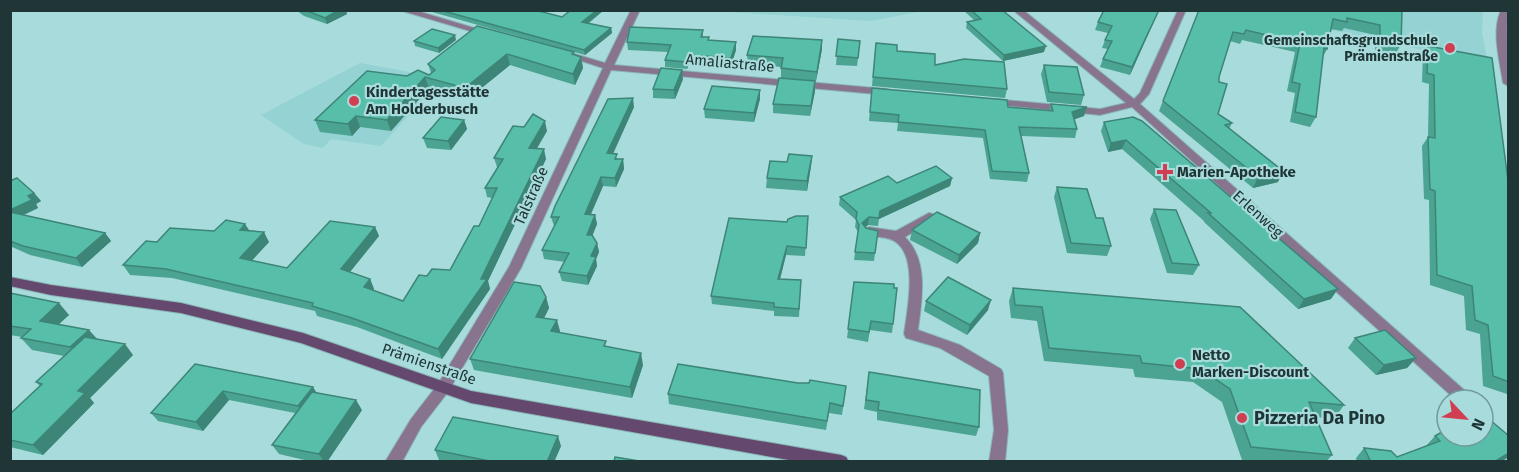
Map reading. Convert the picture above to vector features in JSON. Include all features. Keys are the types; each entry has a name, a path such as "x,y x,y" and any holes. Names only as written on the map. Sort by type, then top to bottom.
{"street":[{"path":"403,10 500,37"},
{"name":"Talstraße","path":"393,462 416,423 443,388 515,268 584,115 610,67 636,10"},
{"name":"Erlenweg","path":"1017,10 1134,104 1453,388"},
{"path":"981,101 1100,112 1134,104 1144,94 1182,10"},
{"path":"1506,10 1503,14 1502,38 1509,83"},
{"path":"468,38 477,31"},
{"name":"Amaliastraße","path":"555,52 610,67 897,93"},
{"path":"897,236 929,217"},
{"path":"869,231 897,236 912,252 916,269 911,334 934,338 959,350 996,373 1001,430 997,462"},
{"name":"Prämienstraße","path":"10,281 51,290 181,309 303,338 471,397 841,462"}],"shaded area":[{"path":"923,10 871,21 715,11"},
{"name":"Gemeinschaftsgrundschule Prämienstraße","path":"1243,11 1483,11 1482,33 1488,64"},
{"name":"Kindertagesstätte Am Holderbusch","path":"360,63 409,72 433,88 381,146 331,139 323,148 304,144 261,115"}],"building":[{"path":"305,10 339,10 325,18"},
{"path":"440,10 535,10 562,17 571,10 597,10 582,22 611,28 584,50"},
{"path":"971,10 1002,10 1046,46 1004,55 967,22 981,19"},
{"path":"1104,10 1159,10 1132,67 1103,59 1112,41 1105,40 1112,26 1098,22"},
{"path":"1199,10 1402,10 1401,45 1380,40 1380,25 1347,18 1347,22 1333,19 1327,49 1324,48 1316,117 1295,112 1300,84 1292,82 1300,43 1246,30 1244,34 1233,32 1219,77 1219,82 1227,84 1218,114 1232,123 1225,125 1283,171 1258,177 1163,101"},
{"path":"477,26 574,52 572,54 581,57 573,74 507,54 465,88 425,77 387,120 356,116 348,124 315,120 367,71 407,76 418,70 429,75 435,70 428,64"},
{"path":"630,27 703,30 701,37 709,37 708,40 736,42 731,58 689,55 686,62 665,60 671,45 627,42"},
{"path":"432,29 455,35 438,48 414,41"},
{"path":"753,36 822,40 817,72 781,68 783,58 747,55"},
{"path":"838,39 860,41 858,58 836,56"},
{"path":"876,43 897,45 897,51 935,54 935,65 964,59 1004,62 1007,89 873,77"},
{"path":"1428,46 1492,58 1509,188 1509,382 1493,376 1488,325 1475,320 1472,286 1437,275 1435,191 1430,189 1428,137 1435,138 1434,75 1427,73"},
{"path":"1044,65 1077,67 1084,95 1049,92"},
{"path":"661,68 682,70 674,90 653,89"},
{"path":"779,78 815,81 811,106 773,104"},
{"path":"712,86 760,90 754,113 704,109"},
{"path":"872,88 1007,100 1008,107 1053,111 1051,104 1087,107 1072,112 1077,129 1019,127 1029,173 992,171 985,130 898,122 899,115 870,112"},
{"path":"633,98 607,153 617,154 615,159 623,159 615,178 601,177 585,214 595,215 587,235 592,235 597,243 591,256 596,257 587,276 559,272 569,253 542,250 559,217 551,217 555,206 608,99"},
{"path":"533,114 545,121 529,148 544,149 481,279 487,279 438,349 312,306 313,303 166,269 123,265 146,241 157,242 170,228 214,231 226,220 245,224 240,230 264,232 240,258 287,268 330,221 375,227 341,269 370,279 364,287 403,301 419,275 427,276 432,269 450,270 474,226 479,226 497,188 485,188 503,159 494,158 513,126 524,127"},
{"path":"441,117 464,120 448,141 423,138"},
{"path":"1133,117 1142,121 1338,289 1304,299 1208,213 1211,213 1126,140 1111,143 1104,122"},
{"path":"789,154 812,156 807,181 767,178 770,161 787,162"},
{"path":"936,166 952,178 880,211 879,218 869,217 862,223 866,228 878,231 875,253 855,252 859,225 856,219 857,212 840,197 888,176 897,183"},
{"path":"17,178 34,193 28,196 32,200 10,210 10,181"},
{"path":"1057,187 1087,189 1096,218 1103,218 1111,246 1071,243"},
{"path":"1154,209 1176,210 1199,265 1172,263"},
{"path":"10,212 105,233 76,258 10,241"},
{"path":"937,212 980,233 959,255 912,230"},
{"path":"808,216 806,248 787,246 778,279 801,280 799,309 774,307 774,303 711,296 729,218 787,222 788,219"},
{"path":"948,277 991,300 970,325 926,301"},
{"path":"514,282 540,286 546,297 536,317 557,320 551,331 606,341 604,346 641,353 630,387 470,359"},
{"path":"854,282 894,284 894,288 897,288 893,324 871,321 869,332 848,329"},
{"name":"Netto Marken-Discount","path":"1013,288 1240,307 1344,405 1309,402 1332,455 1251,447 1230,389 1200,369 1142,363 1140,356 1049,348 1042,307 1015,305"},
{"path":"10,293 59,303 40,321 89,330 70,347 21,338 31,329 10,326"},
{"path":"1385,330 1416,358 1384,365 1355,338"},
{"path":"85,337 125,344 78,391 85,393 33,445 10,440 10,414 42,384 36,382"},
{"path":"195,364 313,387 298,406 223,391 196,422 151,413"},
{"path":"678,364 798,383 809,383 810,380 846,386 843,406 830,403 827,421 668,394"},
{"path":"869,372 980,390 979,427 878,410 879,402 866,400"},
{"path":"312,392 356,400 319,454 272,445"},
{"path":"453,417 558,436 547,462 494,462 435,450"},
{"path":"1495,424 1509,436 1509,453 1494,462 1371,462 1364,448 1391,451 1397,457 1435,443 1435,448 1495,448"},
{"path":"615,457 645,462 614,462"}],"place":[{"name":"Gemeinschaftsgrundschule Prämienstraße","path":"1450,48"},
{"name":"Kindertagesstätte Am Holderbusch","path":"354,101"},
{"name":"Marien-Apotheke","path":"1165,172"},
{"name":"Netto Marken-Discount","path":"1180,364"},
{"name":"Pizzeria Da Pino","path":"1242,418"}]}
